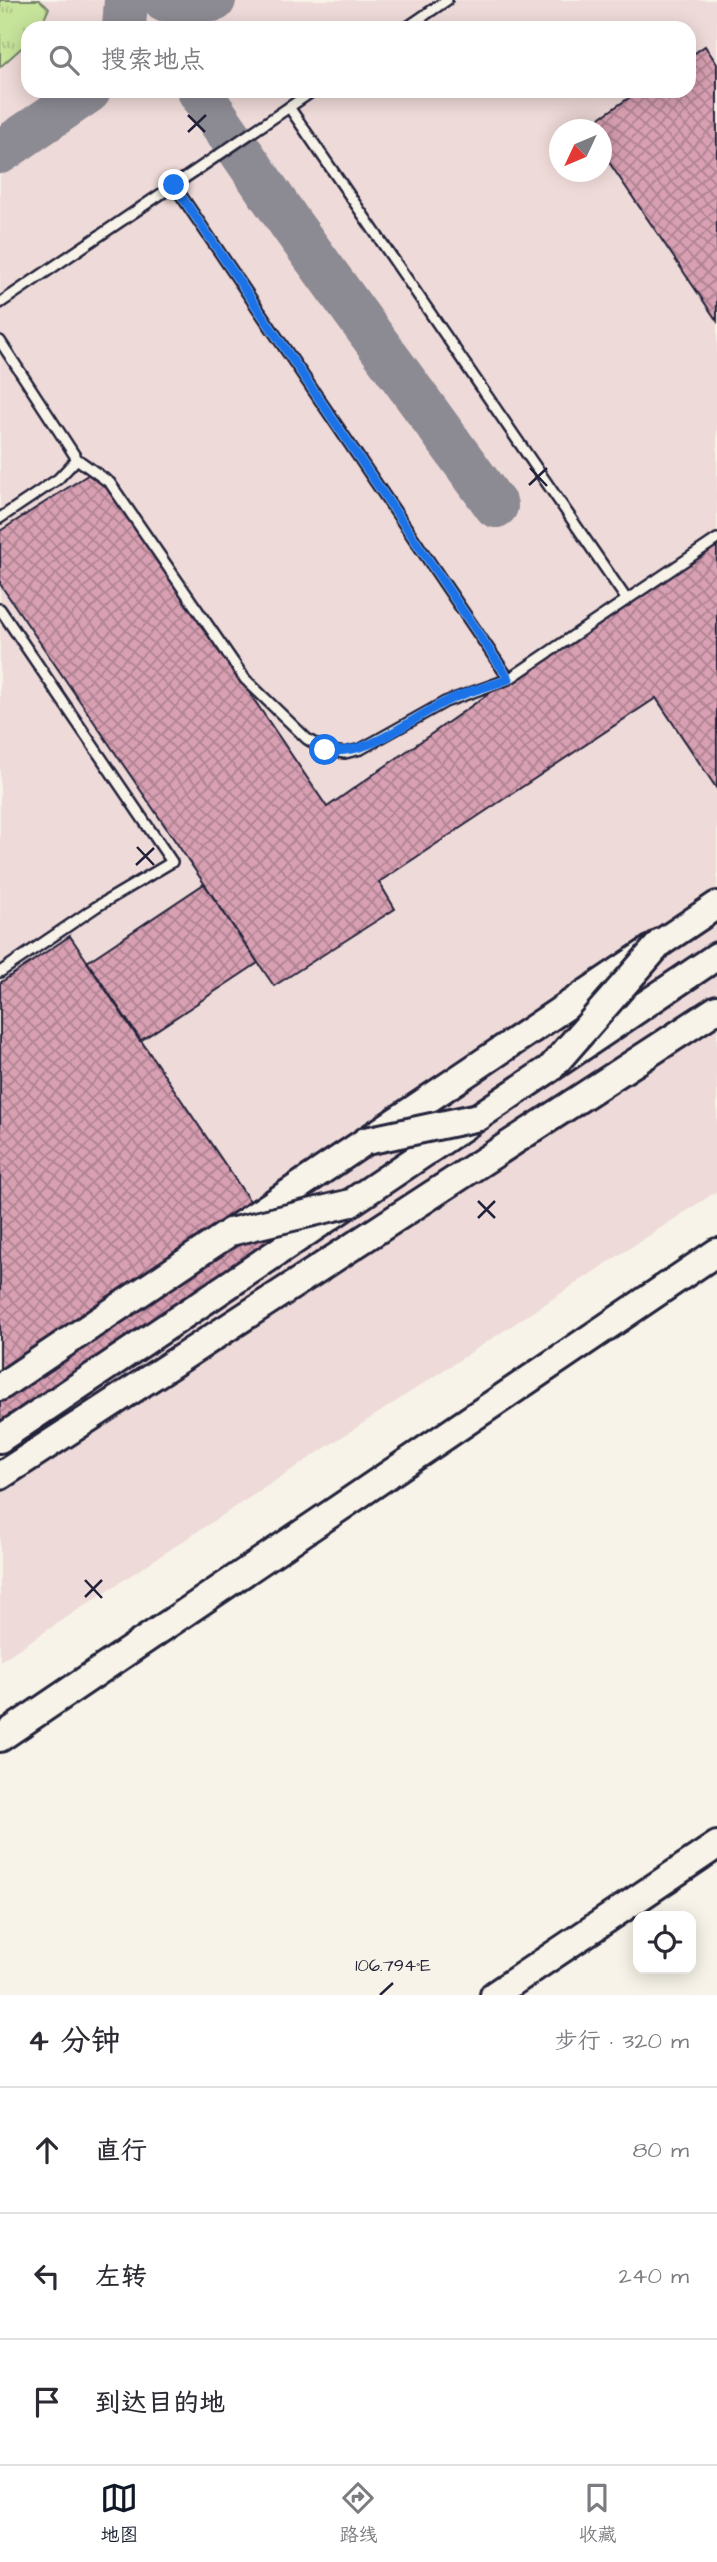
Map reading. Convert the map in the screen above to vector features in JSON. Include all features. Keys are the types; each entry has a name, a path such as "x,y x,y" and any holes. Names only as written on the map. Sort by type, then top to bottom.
{"main road":[{"path":"0,1388 661,942 717,907"},
{"path":"0,1388 717,907"},
{"path":"550,1069 661,942"},
{"path":"695,971 717,946"},
{"path":"0,1439 717,956"},
{"path":"0,1476 717,1009"},
{"path":"366,1140 479,1117"},
{"path":"230,1232 351,1203"},
{"path":"0,1738 717,1252"},
{"path":"494,1995 717,1845"}],"lane":[{"path":"416,21 447,0"},
{"path":"0,303 302,98"},
{"path":"289,107 627,600"},
{"path":"174,185 509,679"},
{"path":"0,341 77,459 110,483 245,679 307,739 325,750 345,753 361,749 445,702 509,679 717,539"},
{"path":"0,518 58,479 77,459"},
{"path":"0,609 172,862 96,907 0,972"}],"shaded area":[{"path":"0,0 717,0 717,1191 0,1661"}],"green space":[{"path":"0,0 39,0 49,8 43,21 21,21 21,48 0,67"}],"building":[{"path":"705,46 717,64 717,321 612,167 612,119 598,119 629,98 696,98 696,52"},
{"path":"97,469 327,807 717,534 717,789 656,698 379,882 395,909 274,986 0,584 0,531"},
{"path":"204,884 258,963 140,1041 87,962"},
{"path":"70,936 277,1241 0,1429 0,983"}],"taxiway":[{"path":"124,21 126,0"},
{"path":"165,0 190,3 214,0"},
{"path":"0,152 79,98"},
{"path":"204,98 292,226 496,506"}],"route":[{"path":"174,185 509,679 445,702 361,749 345,753 325,750"}]}
